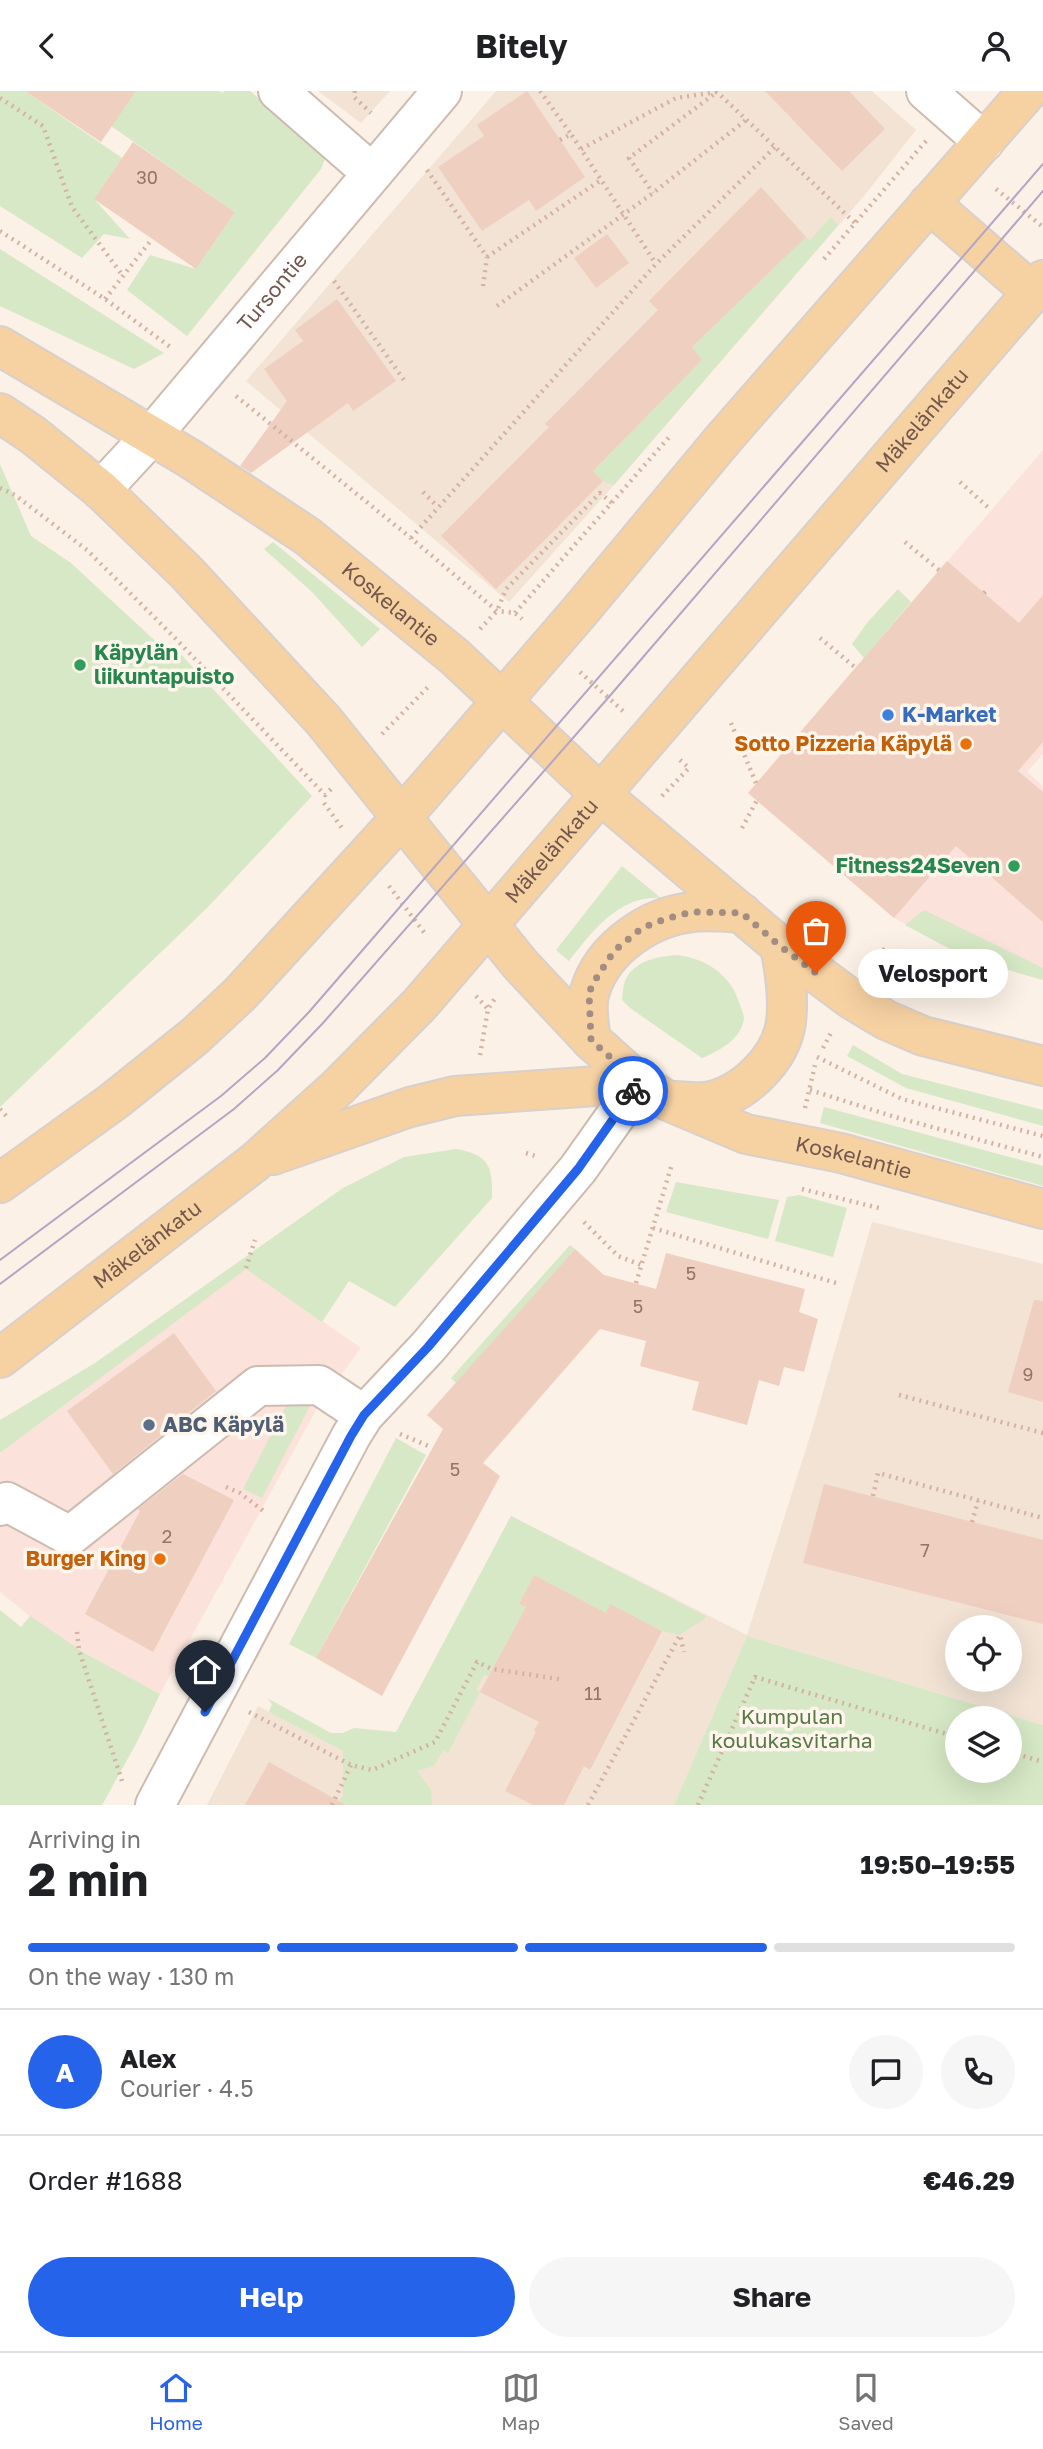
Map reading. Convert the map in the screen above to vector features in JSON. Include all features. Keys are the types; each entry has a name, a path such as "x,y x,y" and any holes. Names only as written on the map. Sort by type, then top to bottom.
{"main road":[{"path":"0,1184 114,1101 195,1036 240,994 401,818 725,437 1028,91"},
{"path":"929,203 1039,291"},
{"name":"Mäkelänkatu","path":"0,1358 255,1162 338,1087 420,1004 1039,291"},
{"name":"Koskelantie","path":"0,346 152,435 307,536 455,657 600,794 780,946 851,999 886,1020 923,1036 1043,1066"},
{"name":"Koskelantie","path":"0,413 33,435 101,490 186,572 323,720 520,964 591,1040 653,1092 746,1134 841,1153 1043,1209"},
{"path":"591,1040 589,992 614,951 642,928 665,919 692,912 742,913"},
{"path":"255,1162 389,1114 455,1096 653,1092 706,1102 734,1093 754,1077 772,1056 786,1025 787,996 780,946"}],"street":[{"path":"278,91 372,173"},
{"name":"Tursontie","path":"101,490 152,435 191,363 372,173 442,91"},
{"path":"926,91 984,142"},
{"path":"140,1797 351,1436 378,1423 428,1347 578,1169 653,1092"},
{"path":"0,1506 7,1502 69,1536 258,1386 318,1385 378,1423"}],"path":[{"path":"540,91 656,264"},
{"path":"581,149 676,98 716,92"},
{"path":"716,92 855,223"},
{"path":"653,194 629,158 716,92"},
{"path":"0,98 43,126 72,207 122,276"},
{"path":"497,306 653,194 746,120"},
{"path":"560,140 571,134"},
{"path":"411,538 656,264 775,148"},
{"path":"427,169 487,257 483,286"},
{"path":"487,257 601,180"},
{"path":"0,231 105,299 231,391 496,611 515,613"},
{"path":"105,299 152,239"},
{"path":"331,277 406,383"},
{"path":"960,482 991,510"},
{"path":"0,488 15,495 87,550 325,795 496,611 506,589 600,493 612,503"},
{"path":"423,492 438,507"},
{"path":"905,542 939,570"},
{"path":"820,638 856,668"},
{"path":"550,644 651,735"},
{"path":"731,723 757,783"},
{"path":"742,828 757,800"},
{"path":"392,889 426,934"},
{"path":"478,1065 488,1009"},
{"path":"1043,1136 902,1098 817,1057 810,1090 895,1117 1043,1157"},
{"path":"0,1109 9,1119"},
{"path":"636,1283 672,1164"},
{"path":"581,1219 618,1256 641,1265"},
{"path":"653,1228 836,1283"},
{"path":"246,1268 255,1240"},
{"path":"900,1395 1043,1433"},
{"path":"378,1423 431,1447"},
{"path":"873,1496 878,1473 1043,1518"},
{"path":"226,1487 240,1493 270,1515"},
{"path":"972,1522 978,1500"},
{"path":"77,1632 79,1650 140,1797"},
{"path":"588,1805 680,1635 684,1651"},
{"path":"248,1711 351,1765 372,1770 435,1742 477,1662 492,1669 559,1679"},
{"path":"698,1805 755,1678 945,1733"},
{"path":"1022,1756 1043,1762"},
{"path":"332,1805 351,1765"}],"shaded area":[{"path":"318,91 390,91 361,123"},
{"path":"496,91 872,91 916,130 864,196 509,602 246,381"},
{"path":"1043,450 1043,754 1027,772 1043,786 1043,980 967,958 894,918 748,793"},
{"path":"872,1222 1043,1264 1043,1725 1022,1719 1022,1706 980,1706 747,1636 674,1805 207,1805 258,1706 343,1751 387,1751 511,1516 747,1635 811,1433"},
{"path":"246,1268 361,1348 320,1403 160,1694 86,1654 42,1626 0,1592 0,1453"}],"green space":[{"path":"0,91 25,91 122,158 94,199 130,239 104,234 82,258 0,206"},
{"path":"136,91 250,91 326,156 321,169 187,336 127,290 150,255 196,269 235,212 111,126"},
{"path":"831,217 838,225 614,485 603,481 593,471 702,360 692,347 806,237 810,240"},
{"path":"0,249 164,353 134,369 0,306"},
{"name":"Käpylän liikuntapuisto","path":"0,464 31,536 71,563 165,650 175,648 312,796 208,907 0,1107"},
{"path":"273,542 380,629 362,647 312,592 264,549"},
{"path":"898,589 911,602 864,658 852,644"},
{"path":"622,866 661,898 633,902 608,917 569,961 556,950"},
{"path":"924,910 1043,968 1043,980 967,958 905,925"},
{"path":"678,955 698,960 716,969 730,983 744,1016 734,1038 722,1048 702,1058 622,1000 624,985 631,971 657,958"},
{"path":"853,1045 902,1074 1043,1110 1043,1126 906,1088 847,1056"},
{"path":"824,1107 1043,1166 1043,1186 820,1123"},
{"path":"456,1149 476,1155 487,1164 492,1198 395,1307 349,1281 322,1322 246,1269 0,1453 0,1420 95,1363 343,1188 404,1157"},
{"path":"676,1182 779,1200 768,1239 666,1212"},
{"path":"799,1195 847,1208 833,1257 775,1241 787,1197"},
{"path":"570,1245 575,1249 456,1383 451,1378"},
{"path":"290,1398 314,1398 262,1498 243,1489"},
{"path":"396,1438 426,1455 316,1658 289,1644"},
{"path":"511,1516 707,1617 680,1635 662,1631 610,1604 606,1613 534,1575 519,1603 526,1607 488,1676 484,1675 476,1690 480,1692 448,1753 443,1750 434,1766 417,1771 431,1790 432,1805 338,1805 343,1795 343,1751 269,1712 272,1704 267,1698 331,1733 343,1733 354,1728 396,1732"},
{"path":"0,1610 21,1627 30,1616 86,1654 160,1694 102,1805 0,1805"},
{"name":"Kumpulan koulukasvitarha","path":"747,1636 980,1706 945,1706 945,1783 1022,1783 1022,1719 1043,1725 1043,1805 674,1805"}],"building":[{"path":"25,91 136,91 101,142"},
{"path":"527,91 585,177 536,211 529,200 482,231 438,167 484,136 477,125"},
{"path":"765,91 849,91 885,129 842,171"},
{"path":"133,142 235,212 196,269 94,199"},
{"path":"761,187 806,237 692,347 702,360 593,471 603,481 496,589 441,536 549,427 545,424 658,310 649,301"},
{"path":"607,234 629,263 596,288 574,258"},
{"path":"337,299 396,381 353,411 348,403 251,473 240,466 287,401 264,369 303,341 295,330"},
{"path":"947,561 1019,623 1043,595 1043,742 1018,771 1043,792 1043,922 956,846 894,918 748,793"},
{"path":"575,1249 604,1275 656,1289 666,1253 805,1289 799,1312 818,1319 804,1372 784,1367 779,1386 759,1380 747,1425 692,1410 699,1382 640,1366 646,1341 600,1329 483,1463 500,1476 382,1696 316,1658 443,1429 427,1415"},
{"path":"1034,1300 1043,1301 1043,1402 1008,1392"},
{"path":"174,1333 216,1391 113,1474 67,1411"},
{"path":"183,1474 234,1500 153,1652 85,1614 140,1511 138,1509"},
{"path":"824,1484 1043,1540 1043,1624 1022,1619 1022,1615 1008,1615 803,1563"},
{"path":"534,1575 606,1613 610,1604 662,1631 590,1770 584,1766 564,1805 533,1805 505,1791 539,1722 480,1692 526,1607 519,1604"},
{"path":"269,1762 346,1805 245,1805"}],"tram line":[{"path":"0,1260 221,1096 265,1058 309,1012 1043,164"},
{"path":"0,1284 234,1109 278,1070 323,1023 608,698 1043,191"}],"way so far":[{"path":"633,1091 639,1083 591,1040 589,992 614,951 642,928 692,912 742,913 816,973"}],"place":[{"name":"Käpylän liikuntapuisto","path":"80,665"},
{"name":"K-Market","path":"888,715"},
{"name":"Sotto Pizzeria Käpylä","path":"966,744"},
{"name":"Fitness24Seven","path":"1014,866"},
{"name":"Velosport","path":"816,973"},
{"name":"ABC Käpylä","path":"149,1425"},
{"name":"Burger King","path":"160,1559"}],"route":[{"path":"205,1712 364,1415 428,1347 578,1169 633,1091"}]}
